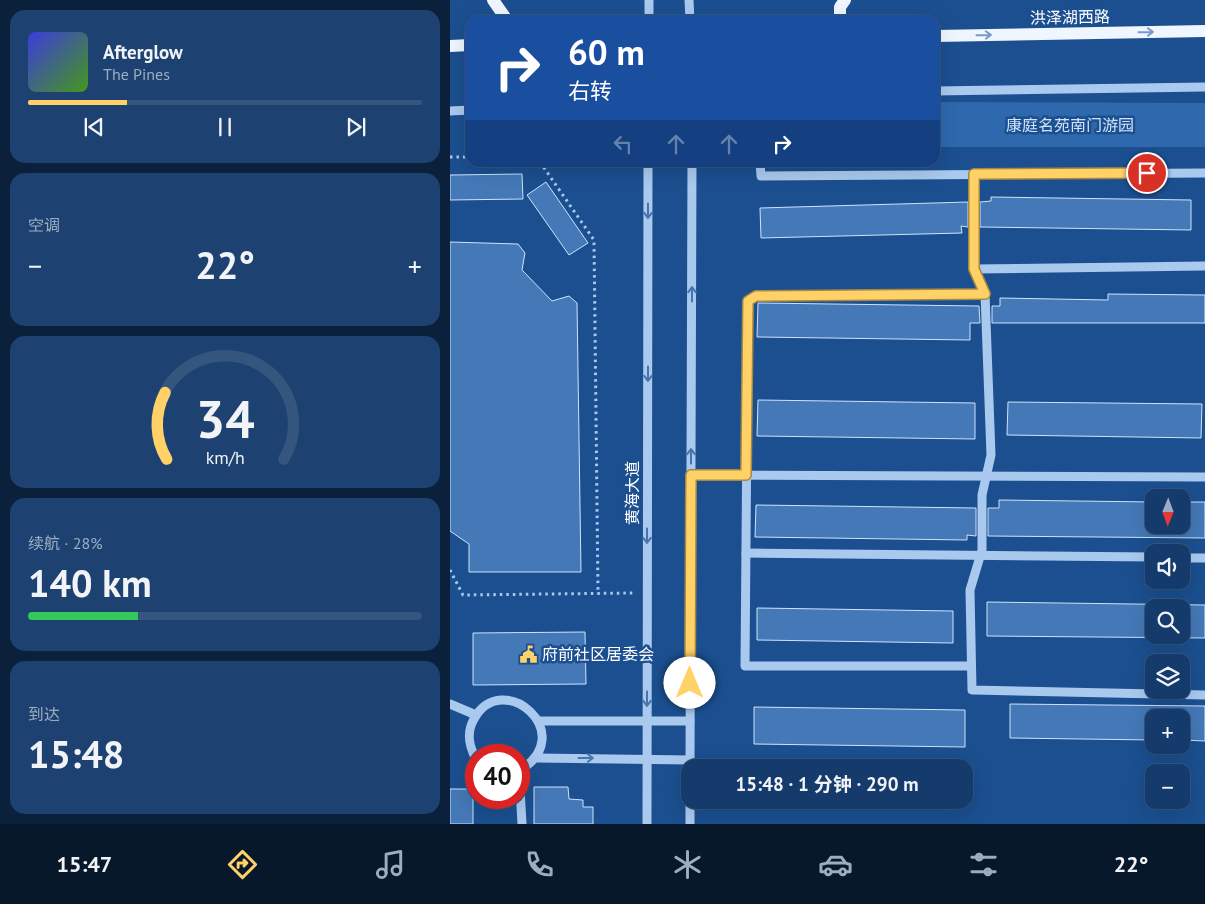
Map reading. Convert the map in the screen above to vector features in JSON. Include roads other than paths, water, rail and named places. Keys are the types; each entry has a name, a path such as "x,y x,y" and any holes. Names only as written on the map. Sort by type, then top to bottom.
{"main road":[{"path":"493,0 504,15"},
{"path":"840,15 840,7 845,0"},
{"name":"洪泽湖西路","path":"940,36 1205,31"},
{"path":"450,46 465,45"}],"street":[{"path":"649,0 649,15"},
{"path":"690,0 690,15"},
{"path":"940,91 1205,87"},
{"path":"450,111 465,110"},
{"name":"黄海大道","path":"646,824 648,167"},
{"path":"690,759 692,167"},
{"path":"760,167 761,176 1205,173"},
{"path":"974,174 974,269 985,294 991,455 982,495 980,556 970,590 972,690 1205,695"},
{"path":"974,269 1205,266"},
{"path":"971,666 745,666 748,301 756,296 985,294"},
{"path":"691,475 1205,477"},
{"path":"746,553 1145,557"},
{"path":"1190,558 1205,558"},
{"path":"469,744 470,725 476,715 485,706 496,701 509,700 521,704 531,711 538,721 542,733 537,758"},
{"path":"450,704 476,715"},
{"path":"538,721 690,721"},
{"path":"530,763 537,758 647,759 681,763"},
{"path":"521,809 522,824"},
{"path":"690,809 690,824"}],"place":[{"name":"府前社区居委会","path":"528,654"}],"park label":[{"name":"康庭名苑南门游园","path":"1070,125"}]}
